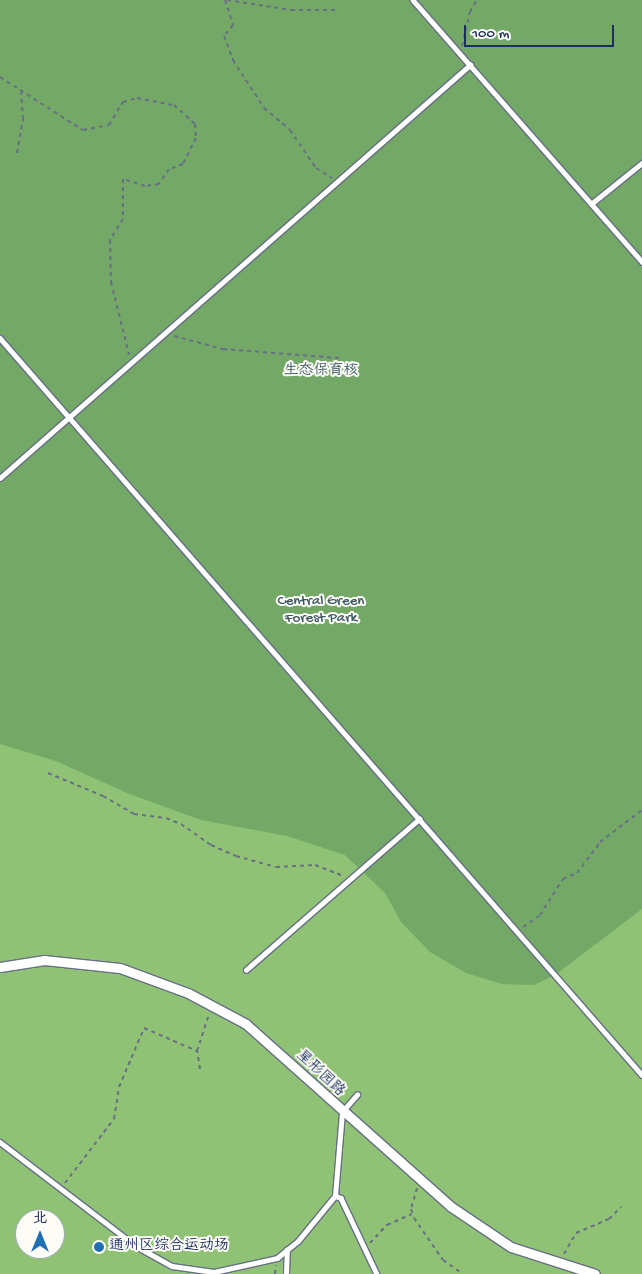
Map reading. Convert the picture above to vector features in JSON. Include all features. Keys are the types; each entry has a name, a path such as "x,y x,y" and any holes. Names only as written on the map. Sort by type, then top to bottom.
{"street":[{"name":"星形园路","path":"0,967 44,960 120,968 188,993 246,1024 342,1112 450,1206 511,1247 560,1266 595,1274"}],"lane":[{"path":"413,0 642,262"},
{"path":"0,478 71,419 470,65"},
{"path":"591,204 642,163"},
{"path":"0,338 642,1075"},
{"path":"246,970 419,819"},
{"path":"0,1142 136,1246 172,1266 214,1272 260,1264 287,1250 335,1196 342,1112 357,1094"},
{"path":"335,1196 341,1198 377,1274"},
{"path":"286,1274 287,1250"}],"path":[{"path":"336,10 291,10 226,0 233,25 224,36 233,60 264,108 290,130 316,168 339,181"},
{"path":"461,56 470,12 477,0"},
{"path":"0,76 21,92 83,130 109,125 123,102 137,98 174,104 194,124 196,138 183,164 169,169 160,184 145,186 123,179 123,220 110,240 112,282 132,364"},
{"path":"17,153 23,119 21,92"},
{"path":"167,334 223,349 339,358"},
{"path":"48,773 103,796 134,814 166,818 181,824 211,845 236,856 276,867 315,865 350,880"},
{"path":"517,932 540,915 563,879 577,873 600,842 642,810"},
{"path":"200,1069 197,1051 212,1006"},
{"path":"61,1189 114,1119 118,1086 144,1028 197,1051"},
{"path":"422,1183 414,1194 412,1214 440,1258 463,1274"},
{"path":"560,1266 576,1233 609,1219 621,1207"},
{"path":"364,1247 387,1225 412,1214"}],"green space":[{"name":"生态保育核","path":"0,0 642,0 642,1274 0,1274"},
{"name":"生态保育核","path":"0,0 642,0 642,909 555,975 534,985 502,984 466,973 430,952 401,922 385,893 345,855 287,836 201,820 127,793 56,761 0,744"}],"place":[{"name":"通州区综合运动场","path":"99,1247"}],"park label":[{"name":"Central Green Forest Park","path":"321,610"}]}
